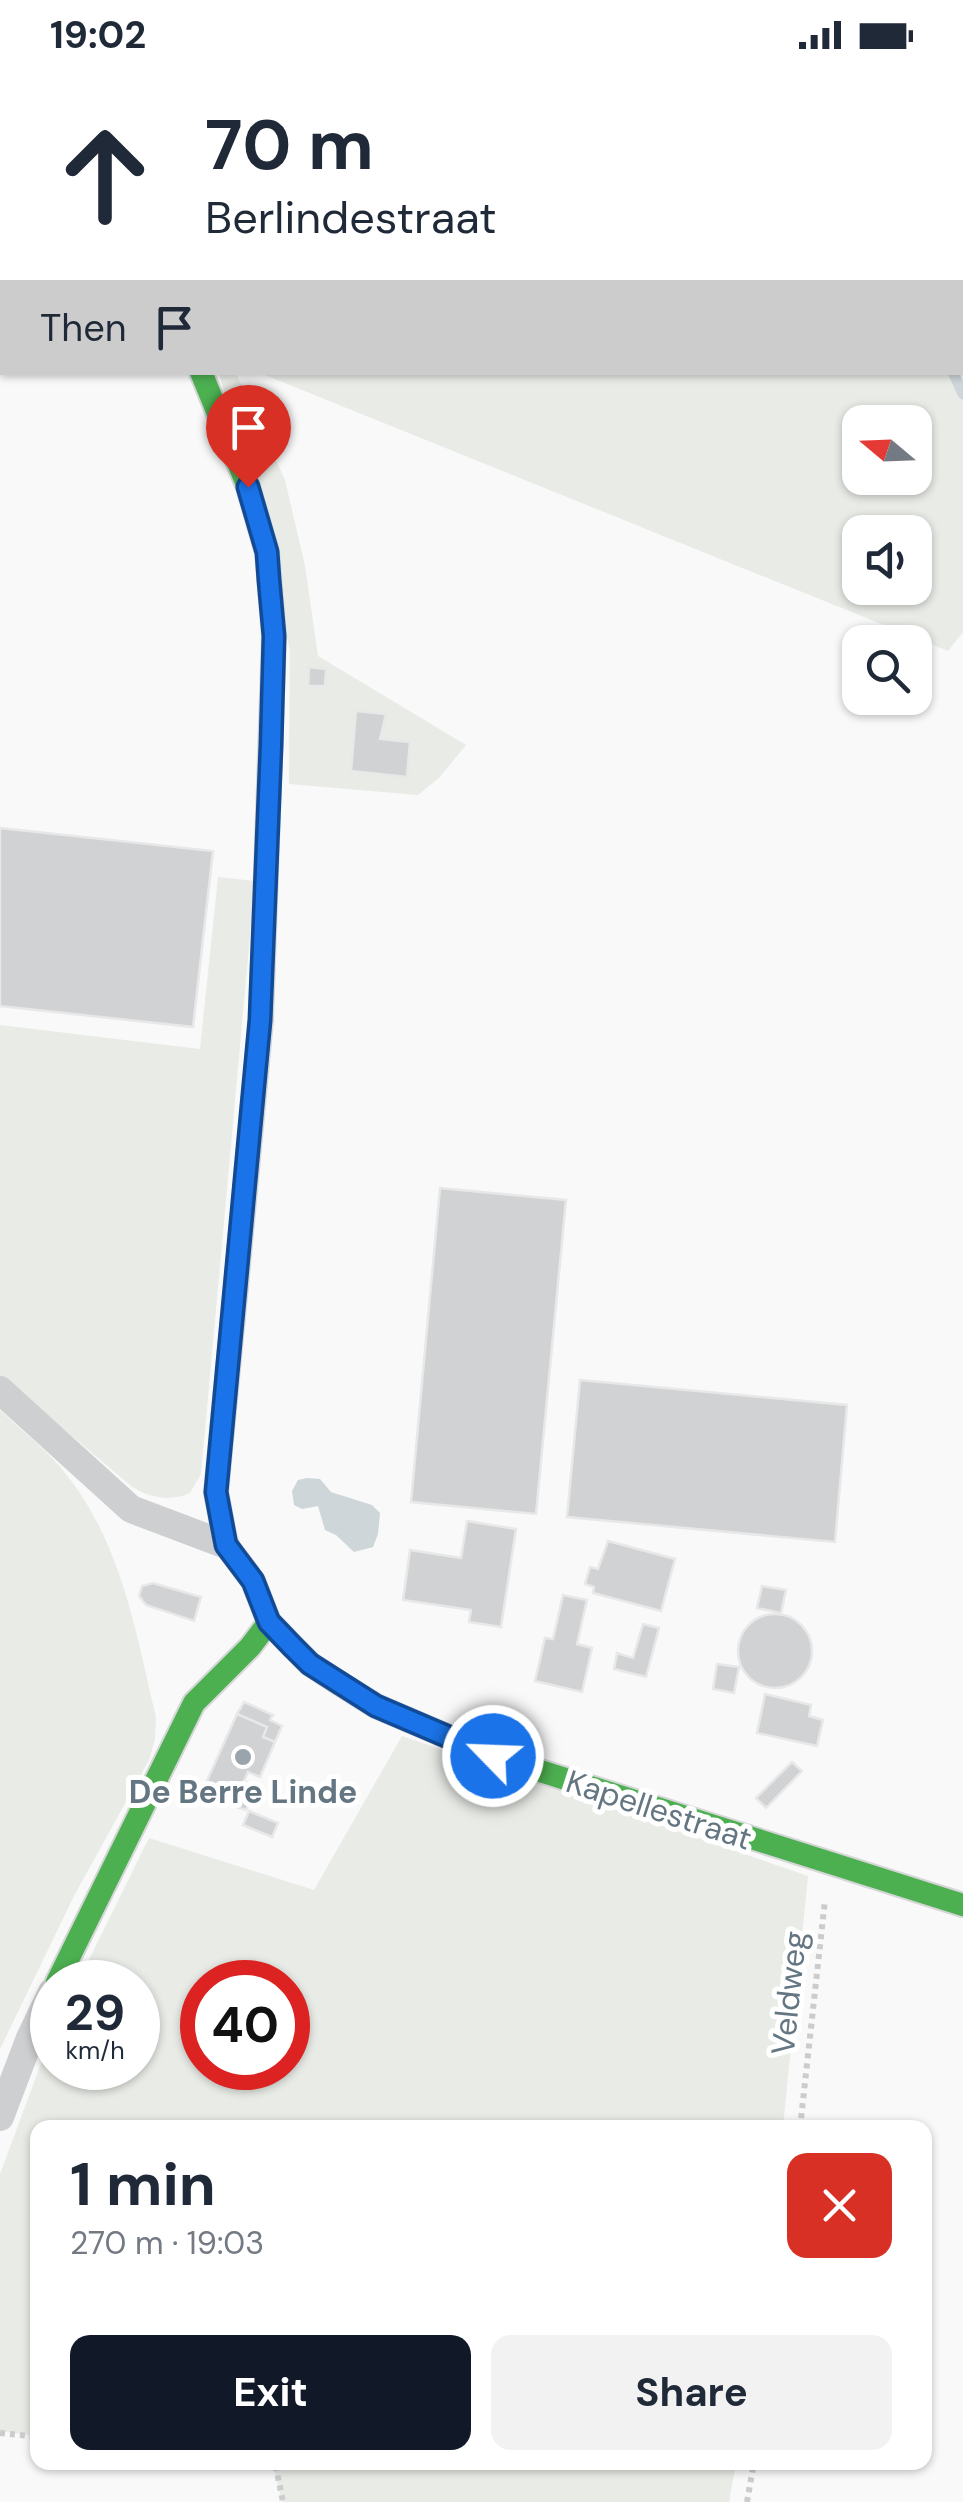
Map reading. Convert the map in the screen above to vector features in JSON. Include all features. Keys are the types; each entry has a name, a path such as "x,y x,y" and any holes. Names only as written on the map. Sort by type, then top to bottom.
{"street":[{"path":"202,375 248,487 267,552 274,636 260,1020 216,1492 226,1545"},
{"path":"0,1390 131,1509 226,1545"},
{"name":"Kapellestraat","path":"226,1545 253,1581 269,1622 310,1664 376,1706 476,1749 828,1865 963,1905"},
{"path":"68,1960 194,1703 250,1647 269,1622"},
{"path":"0,2117 30,2038"}],"path":[{"name":"Veldweg","path":"801,2120 828,1865"},
{"path":"0,2433 30,2436"},
{"path":"276,2470 283,2502"},
{"path":"747,2502 753,2470"}],"shaded area":[{"path":"220,375 237,375 285,480 305,566 318,656 466,745 439,778 418,795 289,784 290,650"},
{"path":"265,375 959,375 963,383 963,632 948,651 932,645 932,625 884,625"},
{"path":"218,877 255,881 201,1474 190,1493 160,1497 131,1486 0,1375 0,1025 200,1049"},
{"path":"0,1410 61,1468 98,1524 133,1618 156,1717 149,1760 43,1960 30,1960 30,1987 0,2049"},
{"path":"320,1479 331,1492 372,1505 380,1513 373,1547 354,1552 325,1530 318,1506 302,1509 294,1505 292,1491 298,1480"},
{"path":"402,1736 808,1876 784,2120 30,2120 30,2435 0,2431 0,2174 31,2090 160,2090 160,1960 89,1960 149,1838 314,1890"},
{"path":"274,2470 735,2470 729,2502 282,2502"}],"building":[{"path":"309,667 326,669 325,686 308,686"},
{"path":"356,711 386,714 380,739 410,742 407,777 351,771"},
{"path":"0,828 213,851 193,1027 0,1006"},
{"path":"440,1188 566,1200 536,1514 411,1502"},
{"path":"580,1380 847,1405 835,1542 567,1517"},
{"path":"467,1521 516,1529 501,1627 469,1622 471,1610 403,1600 410,1550 461,1558"},
{"path":"608,1541 675,1559 661,1611 593,1593 594,1587 585,1584 590,1567 598,1569"},
{"path":"153,1583 201,1597 194,1621 146,1605 139,1596 142,1586"},
{"path":"762,1586 786,1590 781,1613 757,1608"},
{"path":"563,1595 587,1600 577,1644 592,1648 582,1692 535,1681 545,1638 553,1639"},
{"path":"775,1614 801,1625 812,1651 801,1677 775,1688 749,1677 738,1651 749,1625"},
{"path":"643,1624 659,1628 646,1677 614,1669 617,1653 633,1658"},
{"path":"717,1664 739,1667 734,1693 713,1689"},
{"path":"765,1694 811,1705 809,1716 823,1720 817,1746 757,1733"},
{"path":"244,1702 273,1715 270,1720 282,1726 275,1742 263,1737 267,1727 237,1714"},
{"name":"De Berre Linde","path":"237,1714 267,1727 263,1737 275,1742 260,1777 248,1772 233,1806 202,1792"},
{"path":"792,1762 802,1771 766,1808 756,1798"},
{"path":"244,1781 257,1787 246,1810 233,1806"},
{"path":"249,1811 278,1823 272,1837 243,1825"}],"waterway":[{"path":"954,375 963,394"}],"traffic: fast":[{"path":"202,375 248,487 267,552 274,636 261,1020 236,1286"},
{"path":"68,1960 194,1703 250,1647 269,1622"},
{"path":"339,1683 376,1706 493,1756 963,1905"}],"traffic: slow":[{"path":"236,1286 216,1492 226,1545 253,1581 269,1622 310,1664 339,1683"}],"place":[{"name":"De Berre Linde","path":"243,1757"}],"route":[{"path":"248,487 267,552 274,636 260,1020 216,1492 226,1545 253,1581 269,1622 310,1664 376,1706 493,1756"}]}
